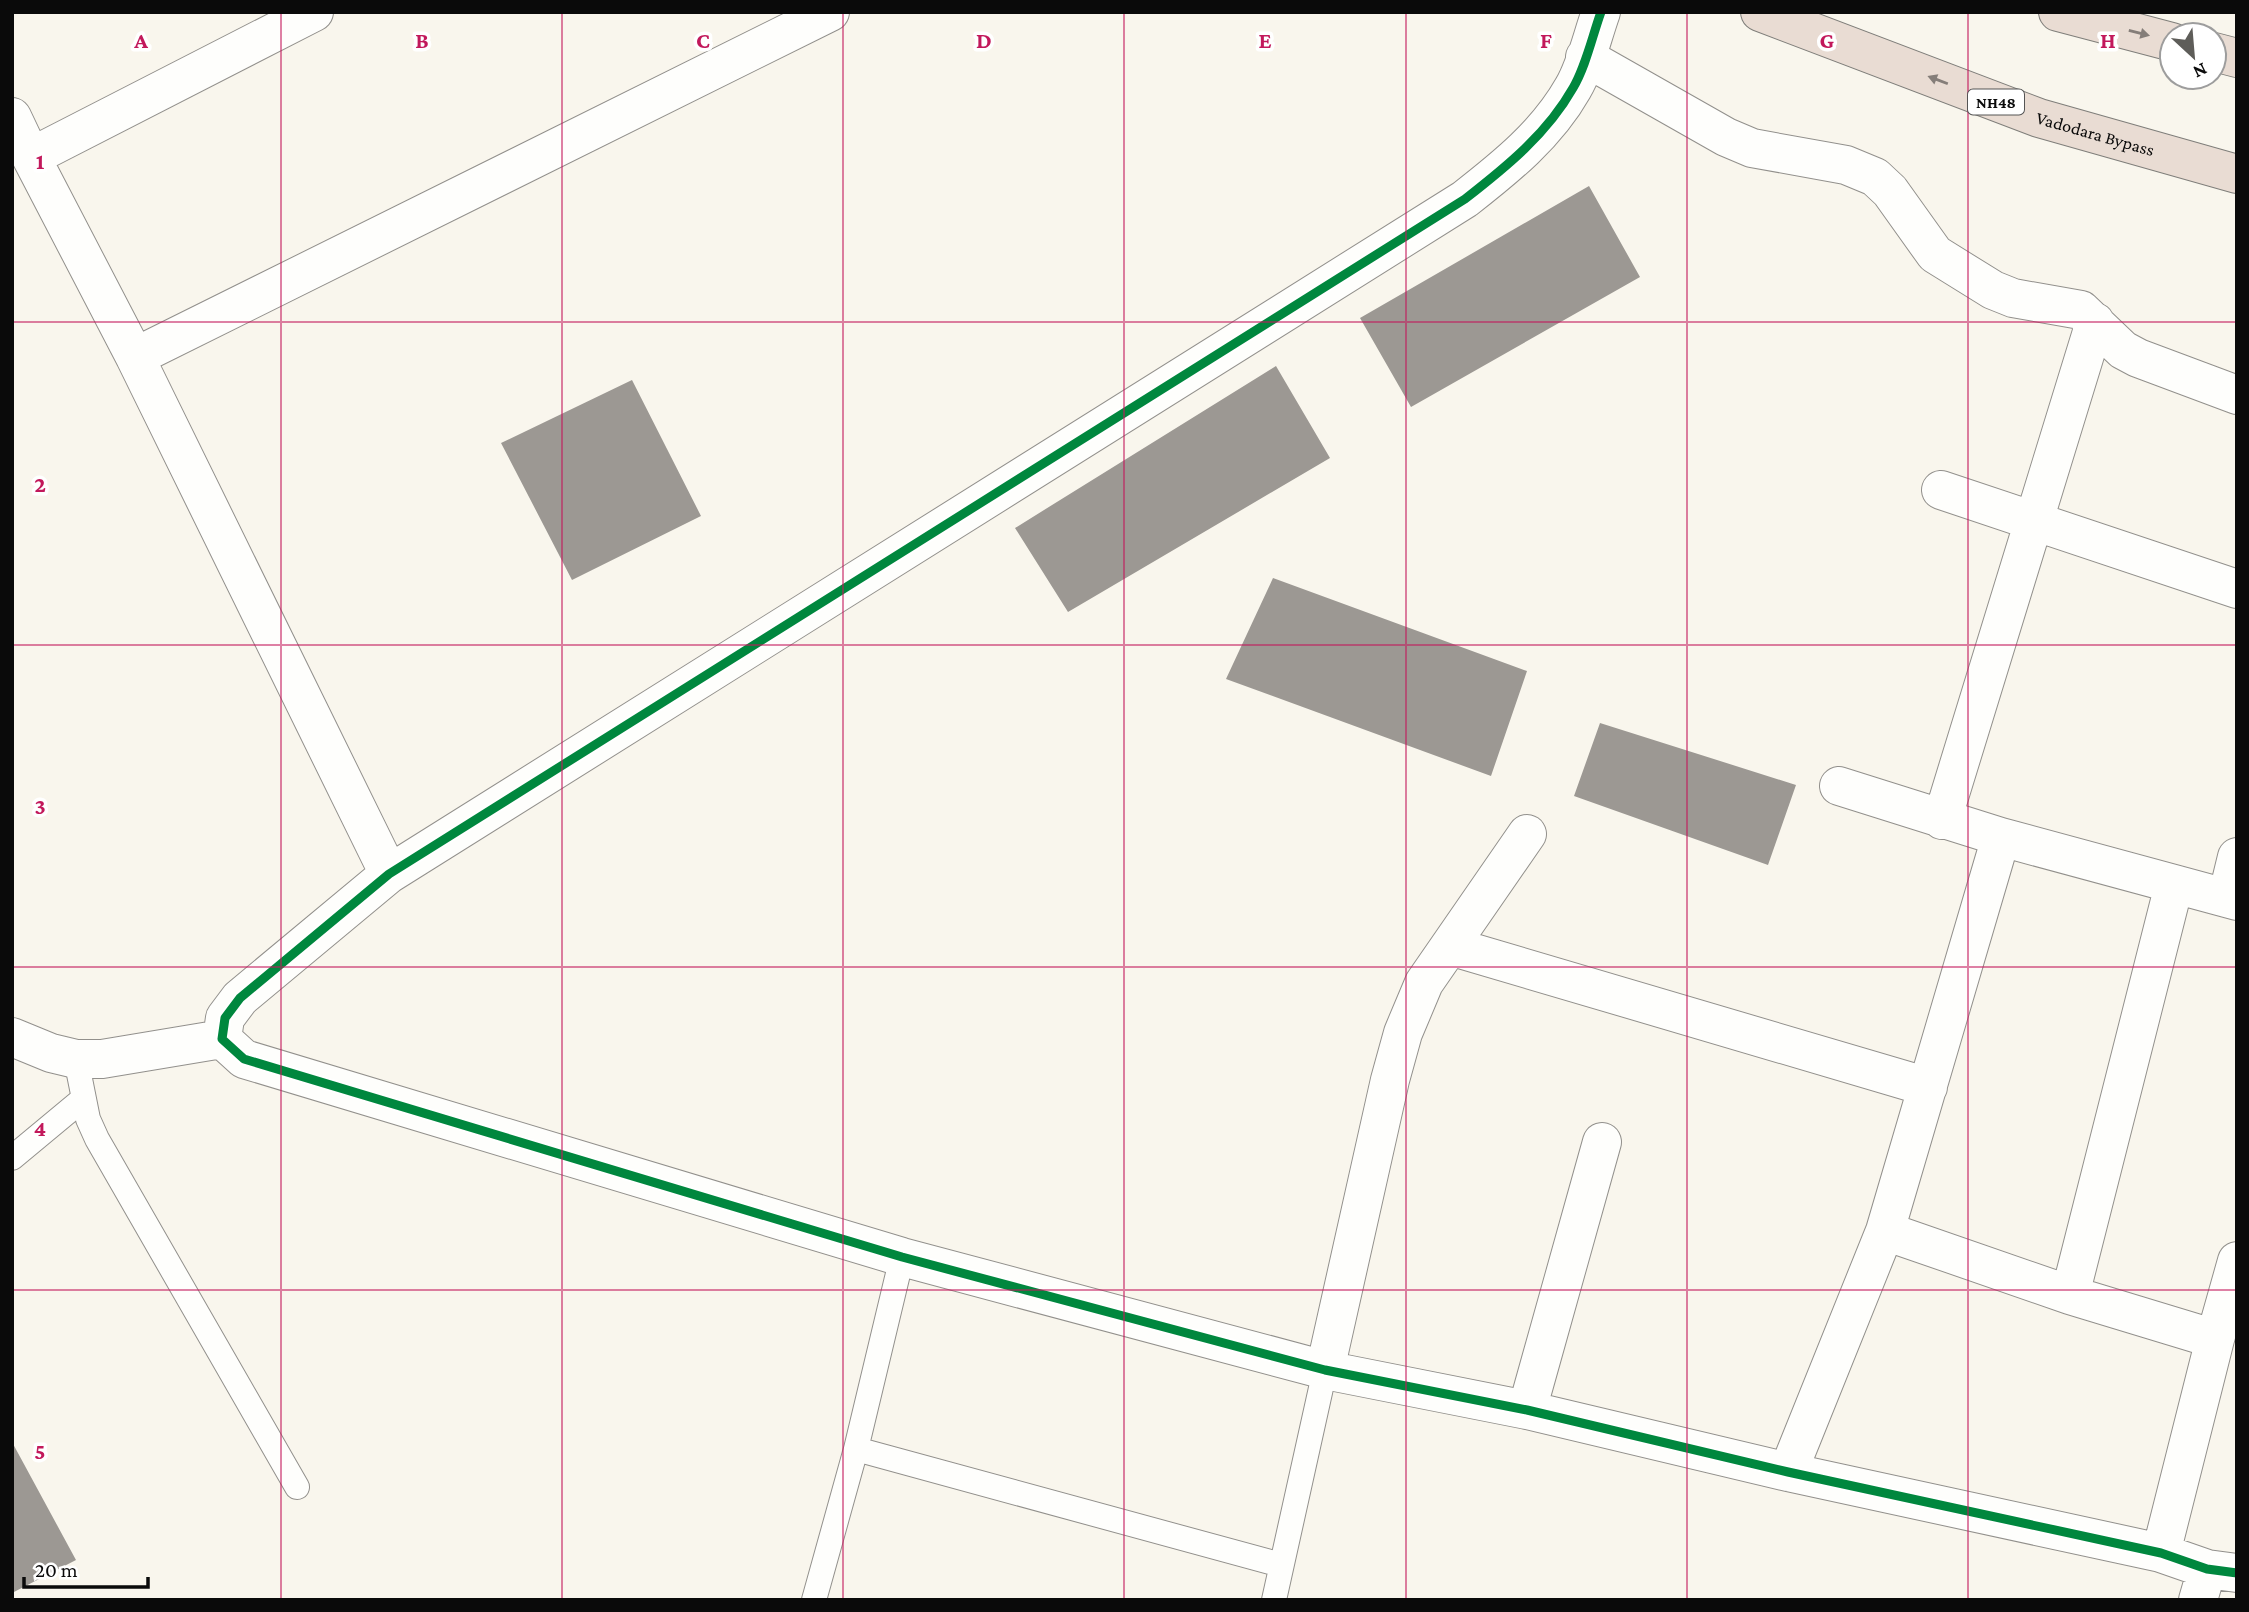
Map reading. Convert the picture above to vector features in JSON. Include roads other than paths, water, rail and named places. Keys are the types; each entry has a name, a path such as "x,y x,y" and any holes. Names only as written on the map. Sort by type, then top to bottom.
{"highway":[{"name":"Vadodara Bypass","path":"1760,12 2039,118 2237,174"},
{"path":"2057,12 2158,38"}],"street":[{"path":"30,157 314,12"},
{"path":"135,357 830,12"},
{"path":"222,1039 225,1017 240,999 388,873 1465,199 1516,159 1548,124 1574,87 1601,12"},
{"path":"1585,57 1735,141 1778,154 1846,165 1875,177 1890,191 1935,254 1993,290 2013,298 2081,310 2123,350 2237,396"},
{"path":"12,117 30,157 135,357 388,873"},
{"path":"1942,820 2095,322"},
{"path":"1941,490 2237,589"},
{"path":"1839,786 2001,838 2174,886 2232,899 2237,856"},
{"path":"1325,1370 1403,1033 1424,983 1527,834"},
{"path":"1788,1472 1885,1231 2001,838"},
{"path":"2070,1295 2174,886"},
{"path":"1450,946 1928,1087"},
{"path":"12,1037 51,1053 76,1059 102,1059 222,1039"},
{"path":"222,1039 244,1059 902,1257 1325,1370 1527,1410 1788,1472 2161,1553 2214,1580"},
{"path":"1527,1410 1602,1142"},
{"path":"1885,1231 2070,1295 2215,1339"},
{"path":"2161,1553 2237,1261"}],"lane":[{"path":"76,1059 88,1119 97,1139 297,1487"},
{"path":"12,1158 83,1099"},
{"path":"814,1600 856,1449 902,1257"},
{"path":"1274,1600 1325,1370"},
{"path":"856,1449 1281,1565"}]}
